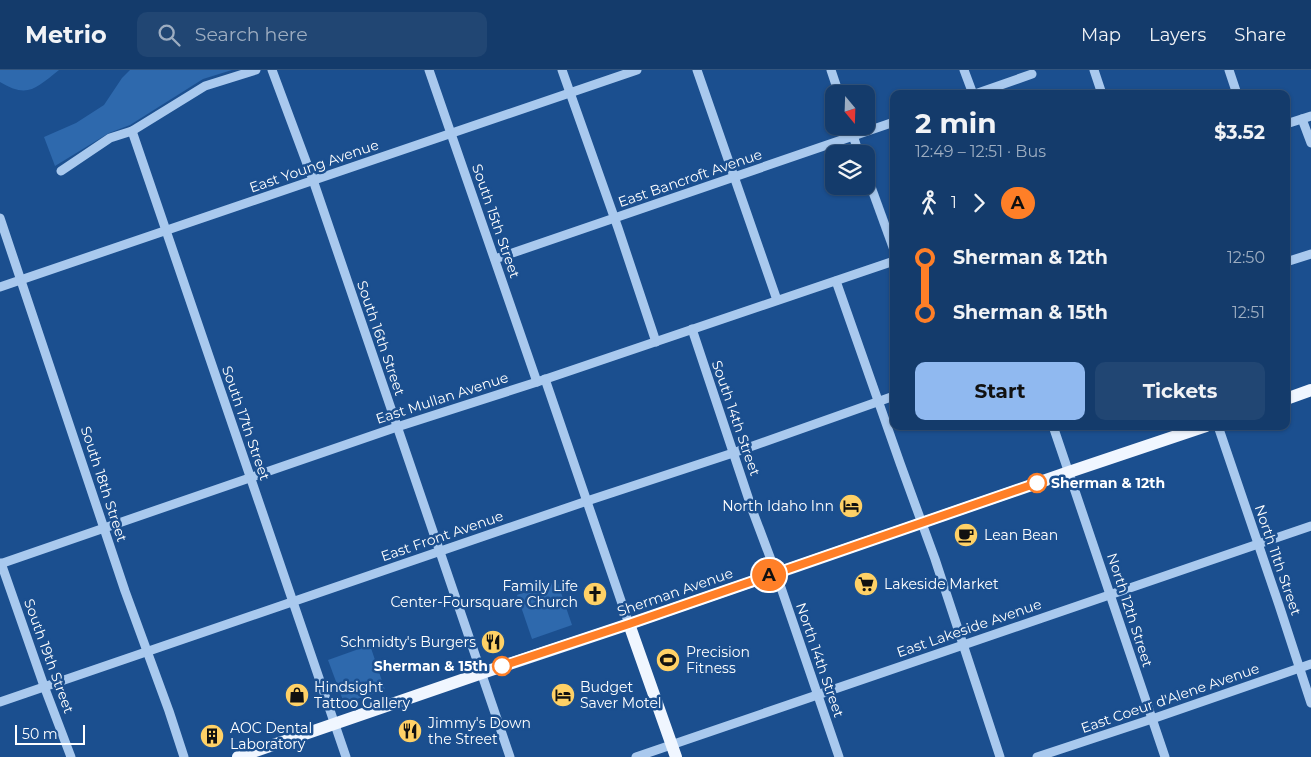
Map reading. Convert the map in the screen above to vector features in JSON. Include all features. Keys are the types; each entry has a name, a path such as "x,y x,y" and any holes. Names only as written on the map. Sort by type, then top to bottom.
{"main road":[{"path":"1290,398 1311,390"},
{"name":"Sherman Avenue","path":"238,757 1194,430"},
{"path":"629,624 674,751"}],"street":[{"path":"61,171 110,138 132,131 205,86 256,70"},
{"name":"South 16th Street","path":"272,70 313,180 510,757"},
{"name":"South 15th Street","path":"429,70 495,259 587,501 629,624"},
{"path":"562,70 656,342"},
{"name":"East Young Avenue","path":"0,287 636,70"},
{"path":"697,70 777,300"},
{"path":"830,70 836,85"},
{"path":"964,70 972,90"},
{"path":"1094,70 1101,90"},
{"path":"1229,70 1236,90"},
{"path":"986,90 1032,74"},
{"path":"1290,123 1311,116"},
{"path":"1302,119 1311,143"},
{"name":"East Bancroft Avenue","path":"495,259 890,123"},
{"name":"South 17th Street","path":"132,131 346,757"},
{"path":"853,136 856,145"},
{"path":"874,195 890,239"},
{"name":"South 18th Street","path":"0,218 125,591 148,651 184,757"},
{"path":"1290,261 1311,254"},
{"name":"East Mullan Avenue","path":"0,564 397,427 656,342 890,261"},
{"path":"836,280 922,522 1000,757"},
{"name":"South 14th Street","path":"692,329 753,512 776,573"},
{"name":"East Front Avenue","path":"0,702 587,501 733,453 890,397"},
{"name":"North 12th Street","path":"1054,430 1165,757"},
{"name":"North 11th Street","path":"1219,430 1311,703"},
{"name":"East Lakeside Avenue","path":"636,757 674,751 818,695 1311,526"},
{"name":"South 19th Street","path":"0,564 71,757"},
{"name":"North 14th Street","path":"776,573 839,757"},
{"name":"East Coeur d'Alene Avenue","path":"1037,757 1311,664"}],"shaded area":[{"path":"0,70 59,70 38,86 31,89 18,90 0,82"},
{"path":"130,70 232,70 203,79 130,125 109,133 55,166 44,137 76,123 104,105 122,78"},
{"path":"557,581 572,625 532,639 517,595"},
{"path":"370,645 385,690 344,703 328,660"}],"bus line":[{"name":"A","path":"502,666 1037,483"}],"place":[{"name":"Sherman & 12th","path":"1037,483"},
{"name":"North Idaho Inn","path":"851,506"},
{"name":"Lean Bean","path":"966,535"},
{"name":"Lakeside Market","path":"866,584"},
{"name":"Family Life Center-Foursquare Church","path":"595,594"},
{"name":"Schmidty's Burgers","path":"493,642"},
{"name":"Precision Fitness","path":"668,660"},
{"name":"Sherman & 15th","path":"502,666"},
{"name":"Hindsight Tattoo Gallery","path":"297,695"},
{"name":"Budget Saver Motel","path":"563,695"},
{"name":"Jimmy's Down the Street","path":"410,731"},
{"name":"AOC Dental Laboratory","path":"212,736"}]}
